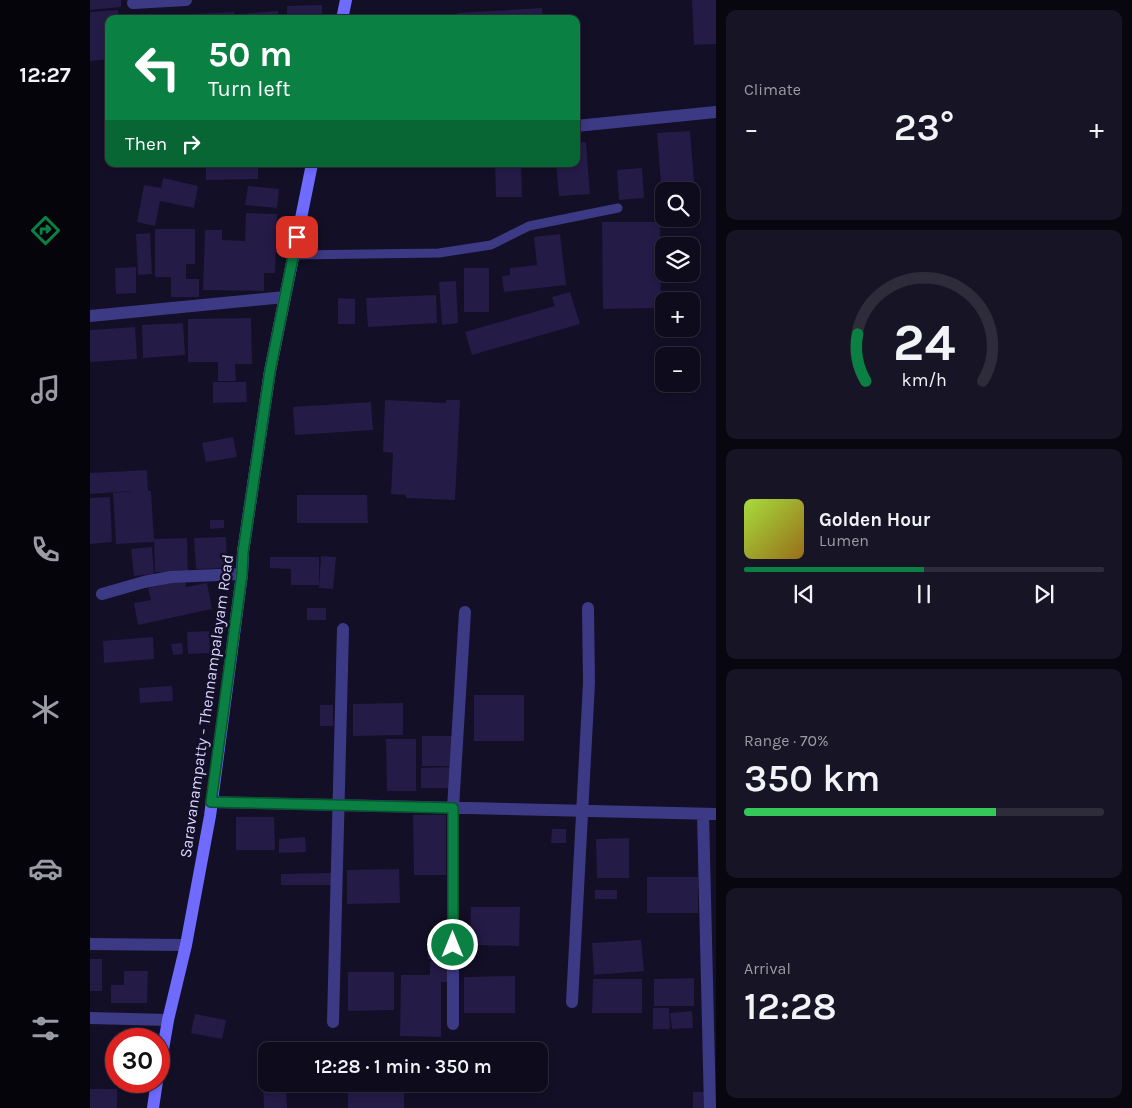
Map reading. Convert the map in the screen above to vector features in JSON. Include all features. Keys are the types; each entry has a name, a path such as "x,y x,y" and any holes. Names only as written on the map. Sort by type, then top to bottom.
{"main road":[{"path":"343,15 346,0"},
{"name":"Saravanampatty - Thennampalayam Road","path":"167,1028 186,945 211,802 242,574 243,552 270,371 311,167"},
{"path":"153,1108 156,1093"}],"street":[{"path":"133,3 186,0"},
{"path":"580,126 716,112"},
{"path":"90,316 285,297"},
{"path":"102,594 144,582 171,577 242,574"},
{"path":"572,1002 589,683 588,608"},
{"path":"454,1024 453,808 464,612"},
{"path":"332,1022 343,629"},
{"path":"211,802 710,814 712,1048 710,1108"},
{"path":"90,944 186,945"},
{"path":"90,1018 168,1020"}],"lane":[{"path":"294,255 439,253 491,245 529,226 618,208"}],"building":[{"path":"90,0 121,0 121,7 90,10"},
{"path":"692,0 716,0 716,44 694,45"},
{"path":"322,5 322,15 287,15 287,6"},
{"path":"542,8 543,15 457,15 457,13"},
{"path":"118,10 118,15 105,15 105,59 90,61 90,12"},
{"path":"278,11 278,15 238,14"},
{"path":"234,12 234,15 193,15"},
{"path":"690,131 694,182 661,182 657,133"},
{"path":"586,142 590,194 559,196 556,167 580,167 580,143"},
{"path":"206,167 258,168 258,179 206,180"},
{"path":"495,167 521,167 522,197 496,197"},
{"path":"642,168 644,198 619,200 617,170"},
{"path":"163,178 198,186 194,208 160,201 155,226 137,222 144,185 161,188"},
{"path":"248,186 279,189 277,208 245,205"},
{"path":"246,213 277,214 275,273 264,273 264,291 203,290 205,230 222,230 222,240 245,241"},
{"path":"602,222 655,222 655,227 660,227 660,237 655,237 655,282 661,282 661,292 655,292 655,308 603,309"},
{"path":"155,229 195,229 195,264 186,264 186,279 199,279 199,297 171,297 171,277 155,277"},
{"path":"150,233 152,274 138,275 136,234"},
{"path":"560,234 566,285 504,292 502,276 510,275 510,268 537,265 534,237"},
{"path":"136,267 136,293 116,294 115,268"},
{"path":"464,268 489,268 489,312 464,312"},
{"path":"456,281 458,323 442,325 439,282"},
{"path":"570,292 580,324 472,355 465,332 555,306 552,297"},
{"path":"436,295 437,323 368,327 366,298"},
{"path":"338,298 355,299 355,324 338,324"},
{"path":"251,318 252,364 235,364 236,381 218,381 218,362 188,362 188,319"},
{"path":"183,323 185,355 143,358 142,325"},
{"path":"135,327 137,359 90,362 90,330"},
{"path":"213,382 246,382 247,402 213,403"},
{"path":"385,400 446,403 446,400 460,400 455,500 406,498 406,495 391,494 393,453 383,452"},
{"path":"371,402 373,430 295,435 293,407"},
{"path":"233,437 237,457 206,462 202,443"},
{"path":"147,470 148,491 151,491 154,542 116,544 113,493 133,491 90,494 90,473"},
{"path":"297,495 367,495 368,523 297,523"},
{"path":"110,497 112,542 90,544 90,498"},
{"path":"210,520 224,520 224,528 210,529"},
{"path":"226,537 227,568 196,569 194,538"},
{"path":"187,538 188,572 155,572 154,539"},
{"path":"152,547 154,574 134,576 131,549"},
{"path":"321,556 336,557 333,589 319,588"},
{"path":"270,557 319,557 319,585 291,585 291,569 270,568"},
{"path":"185,580 186,587 207,583 212,609 138,625 134,603 151,600 148,588"},
{"path":"307,608 326,608 326,620 307,620"},
{"path":"209,631 210,653 188,654 187,632"},
{"path":"153,637 154,659 104,663 103,641"},
{"path":"182,643 183,654 173,655 171,644"},
{"path":"172,686 173,701 140,703 139,688"},
{"path":"474,695 524,695 524,741 474,741"},
{"path":"403,703 403,735 353,736 353,704"},
{"path":"320,705 333,705 333,726 320,726"},
{"path":"422,736 453,736 453,766 422,766"},
{"path":"386,739 416,739 416,791 387,791"},
{"path":"451,767 452,788 421,788 421,768"},
{"path":"413,815 446,815 446,875 414,875"},
{"path":"236,817 274,817 275,850 236,850"},
{"path":"552,829 566,829 566,843 551,843"},
{"path":"305,837 306,852 279,853 279,839"},
{"path":"629,838 629,878 597,878 596,839"},
{"path":"399,869 400,903 347,904 347,870"},
{"path":"332,873 332,885 281,885 281,874"},
{"path":"647,877 698,877 698,913 647,913"},
{"path":"595,890 617,890 617,899 595,899"},
{"path":"471,907 520,907 519,946 470,945"},
{"path":"641,940 644,971 594,975 592,943"},
{"path":"428,942 449,943 449,959 428,959"},
{"path":"90,959 102,959 102,991 90,991"},
{"path":"430,961 448,961 447,982 441,982 441,1037 400,1036 401,975 430,975"},
{"path":"124,971 148,971 147,1003 111,1003 111,985 124,985"},
{"path":"348,972 394,972 394,1010 348,1011"},
{"path":"515,976 515,1013 464,1013 464,977"},
{"path":"694,978 694,1006 654,1006 654,979"},
{"path":"593,979 642,979 642,1013 592,1013"},
{"path":"653,1008 669,1008 670,1029 653,1029"},
{"path":"692,1011 693,1028 672,1029 670,1013"},
{"path":"195,1014 226,1020 222,1039 191,1033"},
{"path":"90,1089 105,1089 105,1093 117,1093 117,1108 90,1108"},
{"path":"263,1092 286,1092 287,1108 264,1108"},
{"path":"348,1092 404,1092 404,1108 348,1108"},
{"path":"693,1092 706,1092 706,1108 693,1108"}],"route":[{"path":"297,237 270,371 243,552 242,574 211,802 453,808 453,945"}]}
